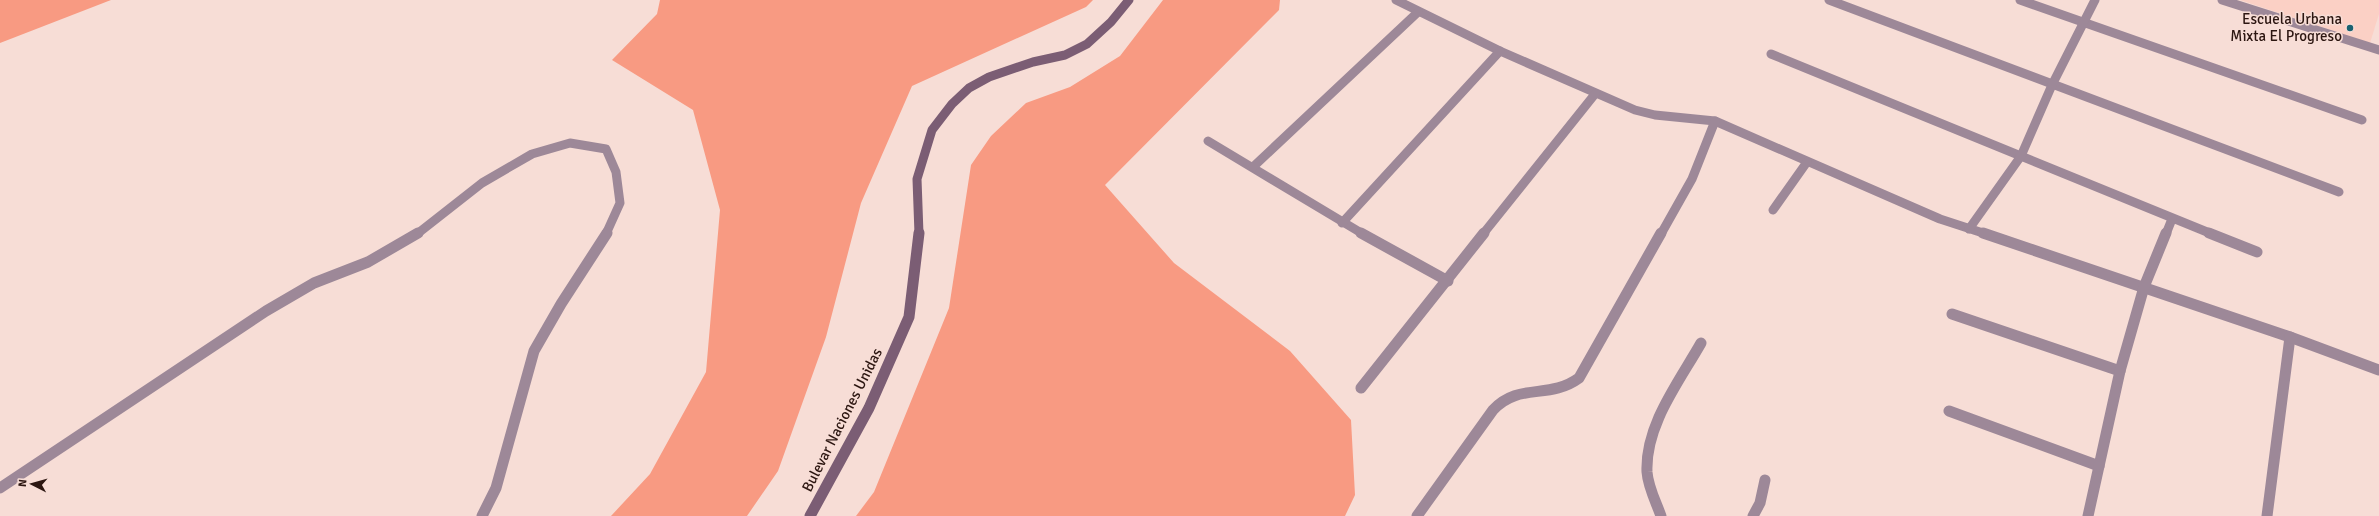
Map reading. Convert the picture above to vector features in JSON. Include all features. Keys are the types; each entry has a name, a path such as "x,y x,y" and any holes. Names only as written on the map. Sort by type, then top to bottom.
{"main road":[{"name":"Bulevar Naciones Unidas","path":"810,516 869,408 909,317 919,242 917,179 932,130 952,104 968,88 989,77 1033,62 1065,55 1087,44 1111,22 1130,0"}],"street":[{"path":"1396,0 1500,51 1595,94 1635,110 1655,115 1715,121 1807,162 1968,229 2290,337 2379,370"},
{"path":"1829,0 2339,192"},
{"path":"2020,0 2362,120"},
{"path":"1968,229 2021,156 2052,85 2095,0"},
{"path":"2222,0 2377,49 2379,39"},
{"path":"1253,167 1418,12"},
{"path":"1342,223 1500,51"},
{"path":"1771,54 2172,219 2257,252"},
{"path":"1361,388 1448,281 1595,94"},
{"path":"1417,516 1493,410 1505,399 1521,394 1562,390 1571,386 1583,371 1692,179 1715,121"},
{"path":"1208,141 1253,167 1342,223 1448,281"},
{"path":"0,488 266,312 314,283 368,262 415,236 482,183 532,154 570,143 606,149 616,172 620,203 603,242 560,304 534,351 496,488 482,516"},
{"path":"1773,210 1807,162"},
{"path":"2088,516 2120,371 2144,287 2172,219"},
{"path":"1952,314 2120,371"},
{"path":"2267,516 2290,337"},
{"path":"1662,516 1647,474 1647,450 1656,426 1701,342"},
{"path":"1949,411 2099,466"},
{"path":"1753,516 1760,504 1765,480"}],"shaded area":[{"path":"0,0 111,0 0,43"},
{"path":"660,0 1093,0 1086,7 912,86 861,203 826,337 778,471 747,516 611,516 650,474 706,372 720,210 693,110 612,60 657,14"},
{"path":"1163,0 1280,0 1279,10 1105,185 1174,263 1290,351 1351,420 1355,495 1345,516 856,516 874,492 949,308 971,165 991,136 1026,103 1070,87 1120,56"},
{"name":"Escuela Urbana Mixta El Progreso","path":"2240,0 2379,0 2379,14 2370,43"}],"place":[{"name":"Escuela Urbana Mixta El Progreso","path":"2350,28"}]}
